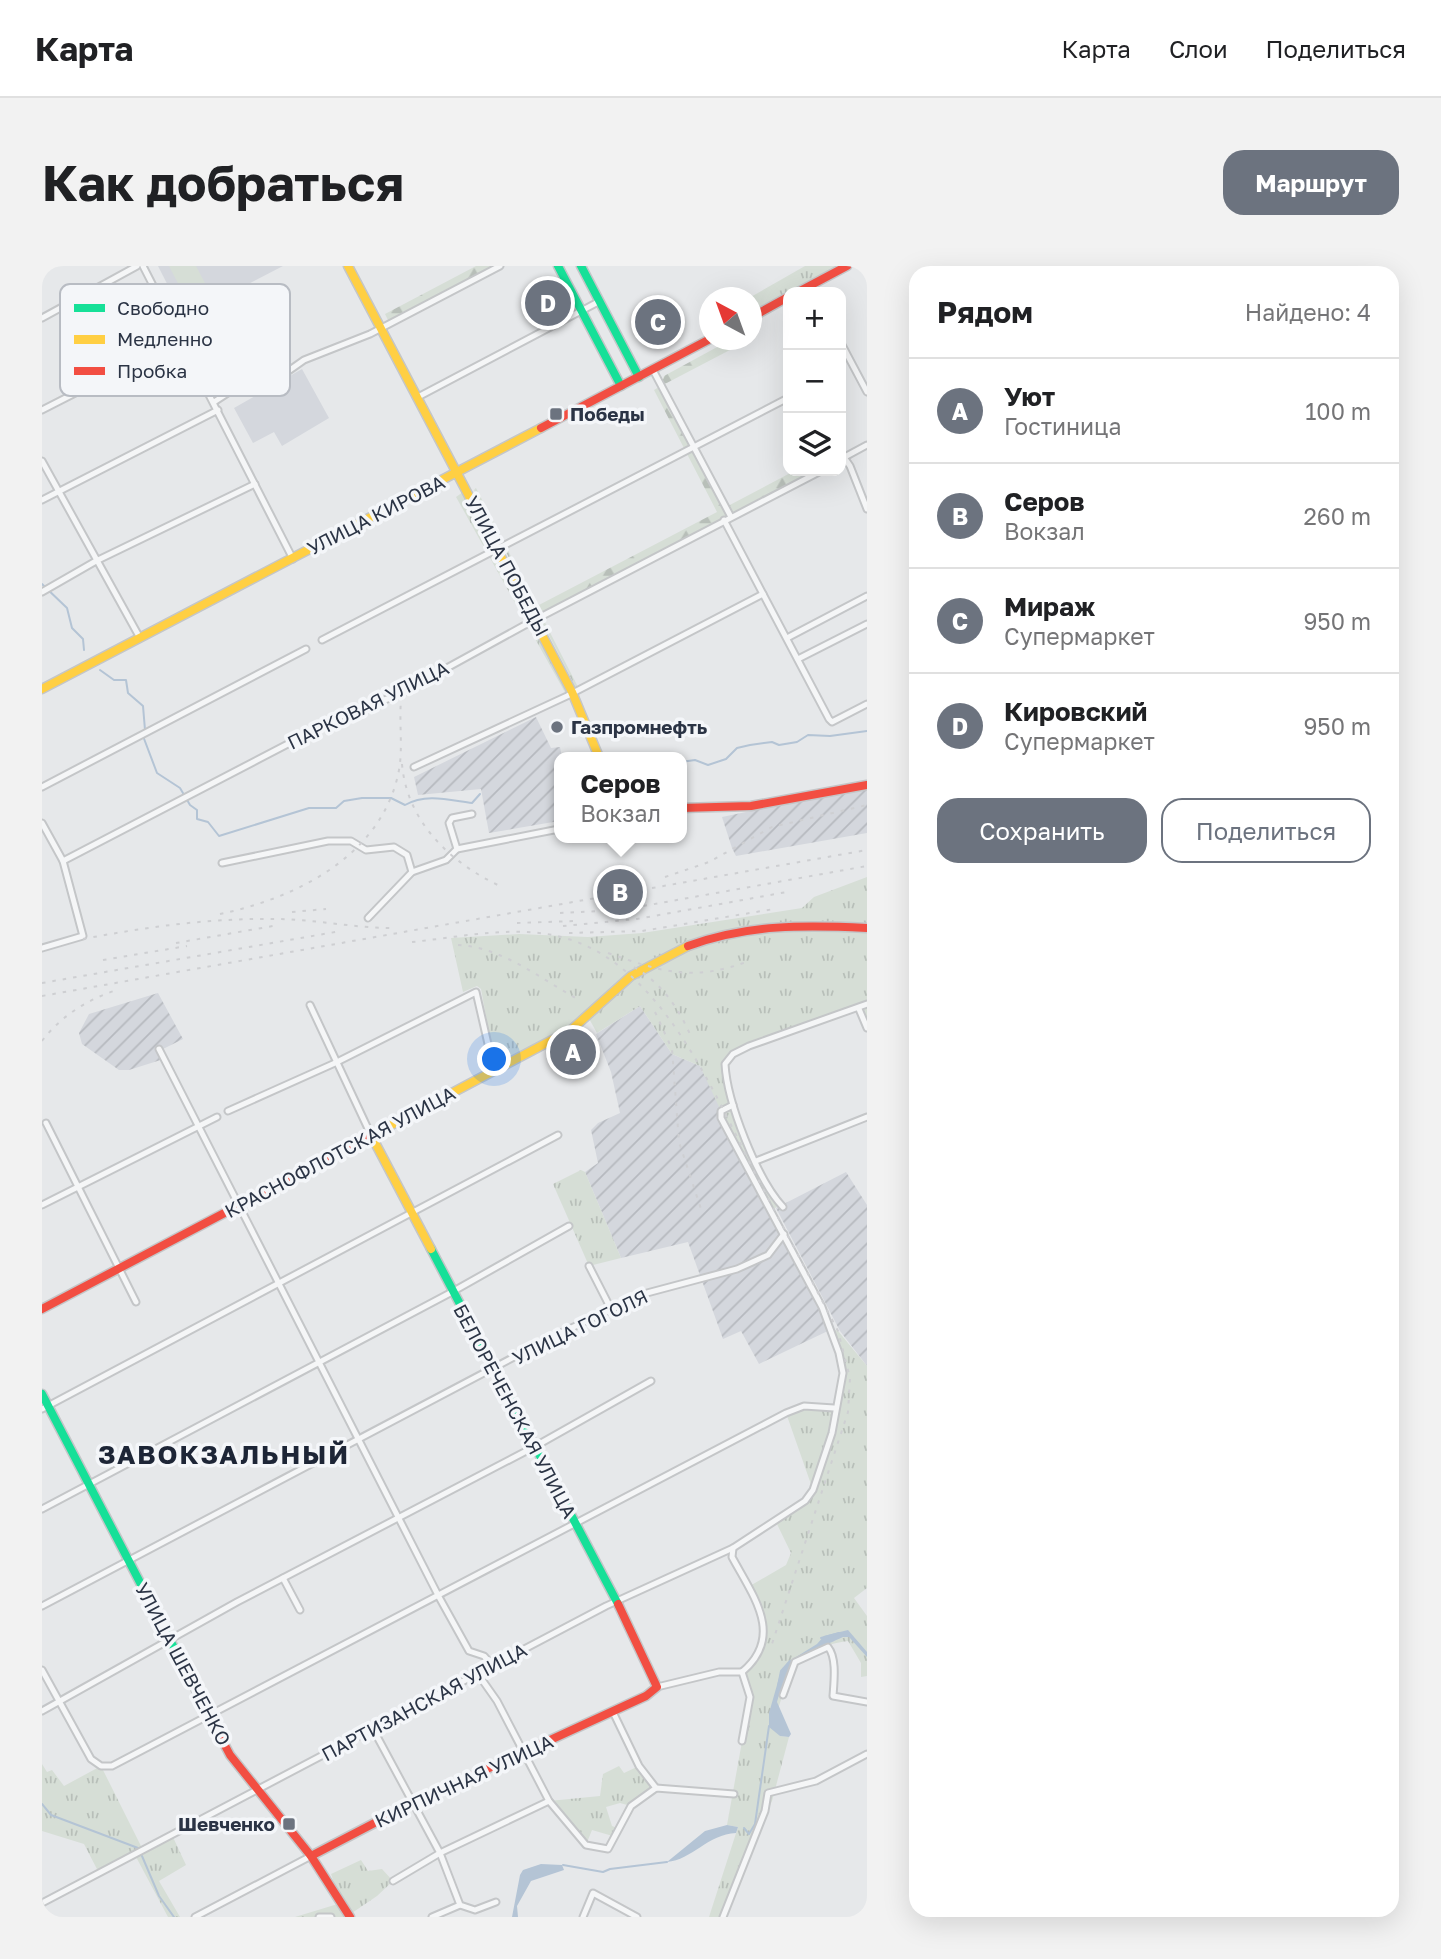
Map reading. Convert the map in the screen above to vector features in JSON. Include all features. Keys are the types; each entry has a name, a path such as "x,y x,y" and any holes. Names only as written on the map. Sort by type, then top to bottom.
{"street":[{"path":"104,284 137,266"},
{"path":"143,266 152,284"},
{"name":"УЛИЦА ПОБЕДЫ","path":"348,266 572,692 597,752"},
{"path":"290,370 304,360 381,328 500,266"},
{"path":"558,266 621,386"},
{"path":"581,266 639,377"},
{"path":"815,287 847,266"},
{"path":"418,397 600,301"},
{"path":"762,311 783,301"},
{"path":"42,318 60,308"},
{"name":"УЛИЦА КИРОВА","path":"42,689 699,345"},
{"path":"845,350 867,392"},
{"path":"653,370 694,446 763,594 832,722 867,704"},
{"path":"42,410 69,396"},
{"path":"211,396 293,559"},
{"path":"214,402 223,396"},
{"path":"322,640 783,401"},
{"path":"42,500 218,410"},
{"path":"846,454 867,445"},
{"path":"42,461 140,638"},
{"path":"846,464 867,509"},
{"name":"ПАРКОВАЯ УЛИЦА","path":"63,861 357,708 394,696 811,476"},
{"path":"42,592 96,561 255,484"},
{"path":"414,768 572,692 763,594"},
{"path":"788,638 867,596"},
{"path":"798,659 867,624"},
{"path":"42,787 306,649"},
{"path":"687,808 751,806 867,785"},
{"path":"457,849 449,823 452,818 472,814"},
{"path":"42,823 63,861 83,936 42,948"},
{"path":"368,918 412,872 446,860 457,849 554,830"},
{"path":"222,863 328,841 351,841 366,850 394,847 407,855 412,872"},
{"name":"КРАСНОФЛОТСКАЯ УЛИЦА","path":"42,1310 571,1030 629,977 721,933 794,924 867,928"},
{"path":"228,1111 335,1063 476,992 494,1070"},
{"path":"783,1207 756,1160 733,1105 725,1064 733,1054 867,1004"},
{"path":"310,1005 371,1135"},
{"path":"859,1009 867,1028"},
{"path":"159,1049 197,1128 439,1597 469,1651 484,1656 492,1665"},
{"path":"42,1670 90,1759 101,1766 112,1766 786,1413 804,1406 835,1408 843,1373 832,1329 721,1118 721,1111 733,1105"},
{"path":"42,1205 217,1117"},
{"path":"756,1160 867,1117"},
{"path":"46,1122 136,1302"},
{"name":"БЕЛОРЕЧЕНСКАЯ УЛИЦА","path":"371,1135 617,1602 657,1687"},
{"path":"45,1407 558,1135"},
{"path":"42,1509 318,1361 452,1293 569,1226"},
{"name":"УЛИЦА ГОГОЛЯ","path":"42,1606 358,1437 611,1309 676,1284 702,1281 737,1269 768,1255 784,1234"},
{"path":"589,1266 611,1309"},
{"path":"42,1711 284,1578 534,1447 651,1381"},
{"name":"УЛИЦА ШЕВЧЕНКО","path":"42,1394 45,1407 89,1483 230,1755 256,1791 311,1856 350,1917"},
{"name":"ПАРТИЗАНСКАЯ УЛИЦА","path":"42,1903 492,1665 733,1548 805,1501 813,1490 832,1433 835,1408"},
{"path":"733,1548 733,1557 762,1611 764,1628 757,1660 742,1672 750,1697 742,1741"},
{"path":"284,1578 300,1610"},
{"path":"783,1695 795,1662 828,1647 832,1650 833,1696 867,1702"},
{"name":"КИРПИЧНАЯ УЛИЦА","path":"195,1917 413,1802 646,1696 657,1687 719,1672 742,1672"},
{"path":"478,1674 497,1701 549,1801 586,1844 608,1849 631,1806 656,1788 734,1794"},
{"path":"612,1712 639,1766 656,1788"},
{"path":"373,1729 440,1853 460,1905"},
{"path":"723,1917 765,1811 768,1793 816,1781 867,1754"},
{"path":"393,1881 440,1853 549,1801"},
{"path":"583,1917 593,1893 637,1917"},
{"path":"432,1917 460,1905 475,1910 496,1902"},
{"path":"319,1917 331,1917"}],"shaded area":[{"path":"158,266 283,266 248,284 167,284"},
{"path":"302,369 329,418 282,446 274,432 253,443 234,408 255,396 290,396 290,376"},
{"path":"536,717 551,748 560,747 561,752 554,752 554,822 489,833 481,789 418,795 414,777"},
{"path":"867,787 867,833 736,856 732,848 722,817"},
{"path":"158,993 183,1039 163,1049 167,1058 129,1070 119,1070 82,1044 79,1033 89,1014"},
{"path":"640,1006 672,1054 700,1066 832,1329 759,1364 741,1331 723,1339 688,1242 621,1258 585,1172 598,1163 591,1130 598,1123 620,1113 611,1072 596,1034"},
{"path":"846,1172 867,1205 867,1366 840,1331 776,1208"}],"green space":[{"path":"169,266 196,266 205,284 178,284"},
{"path":"476,266 500,266 390,324 385,314"},
{"path":"805,266 839,266 801,287 783,287 783,297 762,308 762,291"},
{"path":"712,350 730,350 661,386 664,376"},
{"path":"659,387 726,507 785,476 810,476 542,616 537,606 717,512 654,390"},
{"path":"476,488 579,689 575,686 474,490"},
{"path":"463,492 569,694 567,696 456,497"},
{"path":"867,877 867,1028 859,1009 736,1050 722,1062 738,1133 777,1207 771,1210 725,1126 700,1066 672,1054 640,1006 597,1033 587,1015 495,1066 481,989 477,986 463,992 451,938 519,934 588,937 642,933 802,908 814,897"},
{"path":"581,1170 585,1172 621,1258 589,1266 553,1184"},
{"path":"832,1329 838,1331 867,1366 867,1588 854,1598 867,1616 867,1676 861,1677 861,1663 848,1641 814,1651 794,1669 773,1727 780,1736 789,1737 772,1801 723,1917 709,1917 738,1827 727,1825 750,1697 742,1672 757,1660 764,1628 762,1611 748,1587 786,1565 791,1553 776,1522 793,1511 813,1490 786,1413 804,1406 835,1408 843,1373"},
{"path":"42,1764 47,1772 52,1770 64,1786 101,1766 143,1850 172,1835 186,1865 159,1881 180,1917 168,1917 135,1855 99,1873 84,1844 42,1831"},
{"path":"619,1766 624,1773 639,1766 656,1788 631,1806 620,1803 606,1807 612,1826 620,1829 616,1837 592,1830 586,1845 549,1801 600,1796 603,1774"},
{"path":"361,1860 368,1871 382,1869 393,1881 349,1915 350,1917 295,1917 341,1903 331,1874"}],"water":[{"path":"848,1630 867,1652 867,1657 849,1637 843,1637 800,1659 788,1675 777,1702 791,1734 789,1737 780,1736 769,1727 769,1713 781,1671 788,1662 817,1644 824,1636"},
{"path":"727,1825 738,1827 736,1833 726,1834 684,1857 667,1862 705,1831"},
{"path":"541,1864 562,1865 564,1870 531,1881 517,1906 518,1917 512,1917 520,1875 523,1870"}],"waterway":[{"path":"42,584 67,608 72,628 83,639 84,650"},
{"path":"100,670 114,680 126,680 128,693 143,706 145,730"},
{"path":"687,761 695,760 708,765 726,759 737,748 750,745 772,742 779,745 797,742 808,735 830,736 867,731"},
{"path":"143,736 157,773 180,788 190,805 197,810 197,819 208,822 219,836 309,808 336,808 344,801 362,798 391,798 405,805 429,798 472,803 480,794"},
{"path":"821,1638 839,1633"},
{"path":"778,1686 781,1671 790,1661"},
{"path":"744,1828 749,1834 755,1824 769,1726"},
{"path":"42,1804 51,1815 138,1848"},
{"path":"142,1856 159,1896 174,1917"},
{"path":"563,1865 603,1872 667,1862"}],"railway":[{"path":"220,914 278,897 306,884 356,849 375,826 390,800 401,753 401,700"},
{"path":"402,764 413,805 435,839 466,866 502,887"},
{"path":"665,877 709,862 772,827 867,805"},
{"path":"42,996 867,850"},
{"path":"560,913 621,910 867,866"},
{"path":"563,926 637,919 787,892"},
{"path":"292,912 326,909"},
{"path":"569,933 642,931 774,909"},
{"path":"83,939 178,924 250,919 290,919 392,928"},
{"path":"517,923 573,921"},
{"path":"176,943 273,926"},
{"path":"42,983 341,931"},
{"path":"412,942 489,933 547,934 565,938 600,953 631,976 659,1005 705,1075 838,1331 850,1378 848,1412 770,1650"},
{"path":"458,945 490,951 506,958 579,1000"},
{"path":"103,960 187,946"},
{"path":"608,953 662,969 694,973 749,961"},
{"path":"634,967 644,973 669,998 692,1039"},
{"path":"42,1041 76,1010 117,990"},
{"path":"655,1012 672,1049 679,1142 701,1209"}],"traffic: fast":[{"path":"558,266 621,386"},
{"path":"581,266 639,377"},
{"path":"431,1249 618,1604"},
{"path":"42,1394 210,1717"}],"traffic: slow":[{"path":"348,266 572,692 597,752"},
{"path":"42,689 541,428"},
{"path":"365,1139 571,1030 631,976 688,946"},
{"path":"371,1135 431,1249"}],"traffic: jam":[{"path":"807,287 847,266"},
{"path":"762,311 783,300"},
{"path":"541,428 699,345"},
{"path":"687,808 751,806 867,785"},
{"path":"688,946 732,933 754,930 822,926 867,928"},
{"path":"42,1309 365,1139"},
{"path":"311,1856 413,1803 646,1696 657,1687 618,1604"},
{"path":"210,1717 230,1755 311,1856 350,1917"}],"place":[{"name":"Кировский","path":"548,303"},
{"name":"Мираж","path":"658,322"},
{"name":"Победы","path":"556,414"},
{"name":"Газпромнефть","path":"557,727"},
{"name":"Серов","path":"620,892"},
{"name":"Уют","path":"573,1052"},
{"name":"Шевченко","path":"289,1824"}],"district":[{"name":"ЗАВОКЗАЛЬНЫЙ","path":"224,1455"}]}
